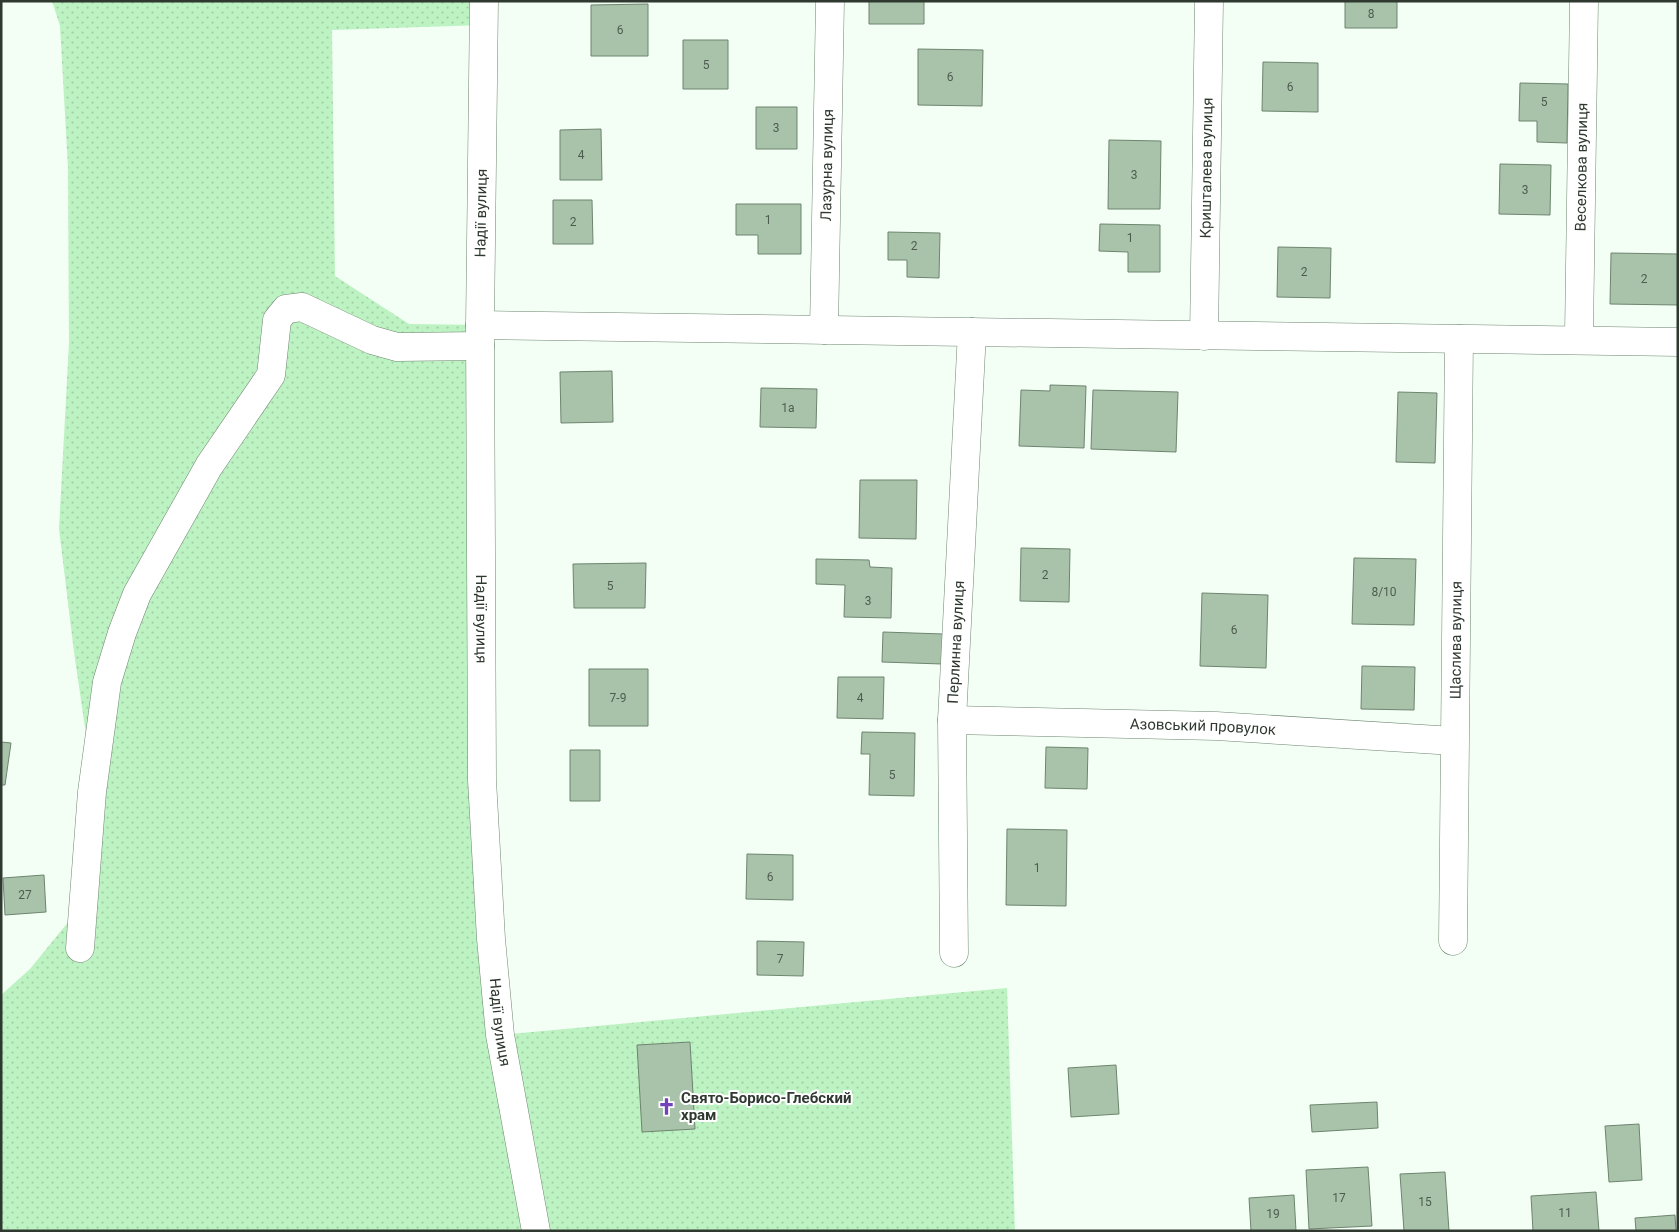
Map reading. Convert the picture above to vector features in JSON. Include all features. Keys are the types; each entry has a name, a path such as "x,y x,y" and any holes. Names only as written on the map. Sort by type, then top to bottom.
{"street":[{"name":"Надії вулиця","path":"484,1 480,336 482,780 491,939 500,1035 536,1231"},
{"name":"Лазурна вулиця","path":"824,330 830,1"},
{"name":"Кришталева вулиця","path":"1204,336 1209,1"},
{"name":"Веселкова вулиця","path":"1579,333 1584,1"},
{"path":"80,948 92,792 107,682 122,633 137,594 209,466 271,375 276,320 286,309 302,307 372,340 397,347 480,336 824,330 1678,342"},
{"name":"Перлинна вулиця","path":"954,953 952,720 972,332"},
{"name":"Щаслива вулиця","path":"1452,940 1458,339"},
{"name":"Азовський провулок","path":"952,720 1216,726 1454,741"}],"green space":[{"path":"52,1 484,1 483,25 332,30 335,276 409,324 480,325 501,1035 1007,988 1015,1231 1,1231 1,995 30,969 78,910 90,762 59,529 69,343 68,168 60,26"}],"building":[{"path":"869,1 924,1 924,24 869,24"},
{"path":"1345,1 1397,1 1397,28 1345,28"},
{"path":"648,4 648,56 591,56 591,5"},
{"path":"683,40 728,40 728,89 683,89"},
{"path":"918,49 983,50 982,106 918,105"},
{"path":"1263,62 1318,63 1318,112 1262,111"},
{"path":"1520,83 1568,84 1567,143 1537,142 1537,121 1519,121"},
{"path":"756,107 797,107 797,149 756,149"},
{"path":"601,129 602,180 560,180 560,130"},
{"path":"1109,140 1161,141 1160,209 1108,209"},
{"path":"1500,164 1551,165 1550,215 1499,214"},
{"path":"553,200 592,200 593,244 553,244"},
{"path":"736,204 801,204 801,254 758,254 758,235 736,235"},
{"path":"1100,224 1160,225 1160,272 1128,272 1128,252 1099,251"},
{"path":"888,232 940,233 939,278 907,277 907,260 888,260"},
{"path":"1278,247 1331,248 1330,298 1277,297"},
{"path":"1611,253 1678,254 1678,305 1610,304"},
{"path":"612,371 613,422 561,423 560,372"},
{"path":"1050,385 1086,386 1084,448 1019,446 1021,390 1050,391"},
{"path":"761,388 817,389 816,428 760,427"},
{"path":"1093,390 1178,392 1176,452 1091,449"},
{"path":"1398,392 1437,393 1435,463 1396,462"},
{"path":"860,480 917,480 916,539 859,538"},
{"path":"1021,548 1070,549 1069,602 1020,601"},
{"path":"1354,558 1416,559 1414,625 1352,624"},
{"path":"816,559 869,560 870,567 892,568 891,618 844,617 845,585 816,584"},
{"path":"646,563 645,608 574,608 573,564"},
{"path":"1202,593 1268,595 1266,668 1200,666"},
{"path":"883,632 943,634 942,664 882,662"},
{"path":"1362,666 1415,667 1414,710 1361,709"},
{"path":"589,669 648,669 648,726 589,726"},
{"path":"838,677 884,677 883,719 837,718"},
{"path":"862,732 915,733 914,796 869,795 870,754 861,754"},
{"path":"1,742 11,743 5,785 1,785"},
{"path":"1046,747 1088,748 1087,789 1045,788"},
{"path":"570,750 600,750 600,801 570,801"},
{"path":"1007,829 1067,830 1066,906 1006,905"},
{"path":"747,854 793,855 793,900 746,899"},
{"path":"44,875 46,912 5,915 3,878"},
{"path":"757,941 804,942 803,976 757,975"},
{"name":"Свято-Борисо-Глебский храм","path":"690,1042 695,1129 642,1132 637,1045"},
{"path":"1116,1065 1119,1114 1071,1117 1068,1068"},
{"path":"1377,1102 1378,1128 1312,1132 1310,1105"},
{"path":"1639,1124 1642,1180 1609,1182 1605,1126"},
{"path":"1368,1167 1372,1226 1309,1229 1306,1170"},
{"path":"1445,1172 1449,1231 1404,1231 1400,1174"},
{"path":"1596,1192 1599,1231 1533,1231 1531,1196"},
{"path":"1294,1195 1296,1231 1251,1231 1249,1198"},
{"path":"1675,1215 1676,1231 1636,1231 1635,1218"}],"place":[{"name":"Свято-Борисо-Глебский храм","path":"667,1107"}]}
